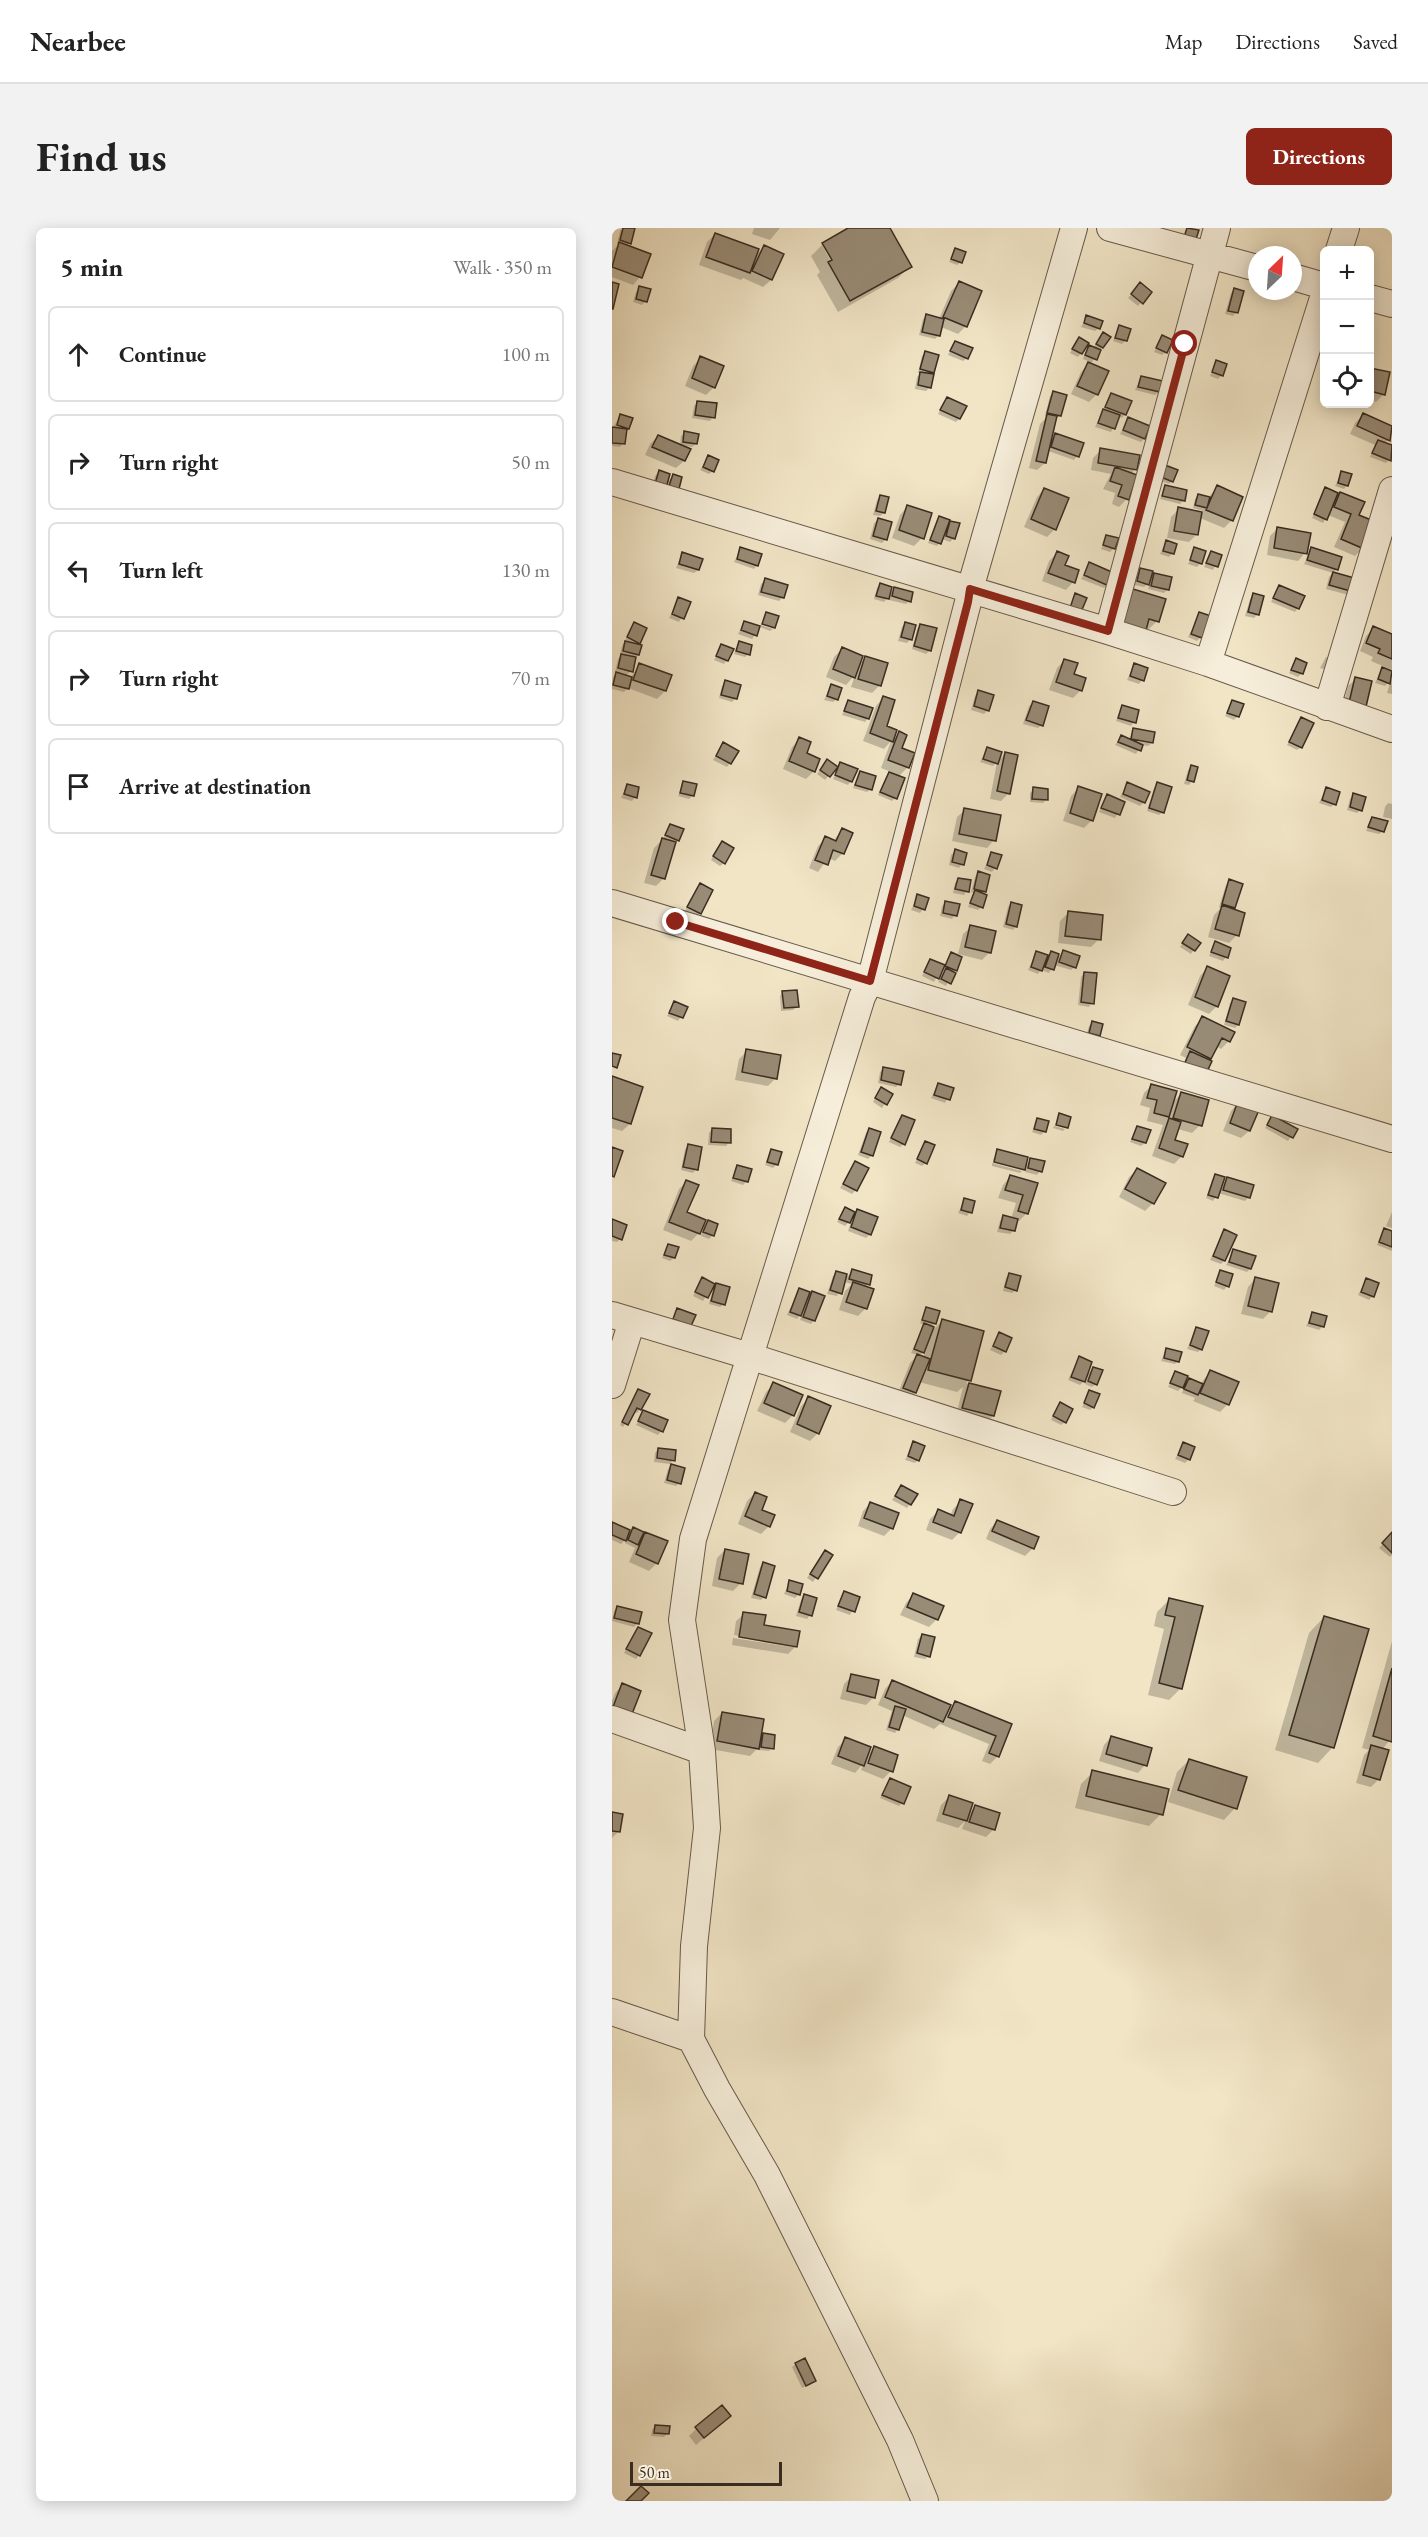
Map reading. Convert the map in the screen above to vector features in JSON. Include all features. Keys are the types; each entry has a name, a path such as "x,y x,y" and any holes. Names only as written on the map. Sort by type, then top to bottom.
{"street":[{"path":"925,2501 900,2440 768,2175 717,2089 691,2039 694,1946 707,1828 702,1751 682,1620 693,1539 862,998 870,981 970,589 1074,228"},
{"path":"1110,228 1248,266"},
{"path":"1108,631 1217,228"},
{"path":"1339,246 1346,228"},
{"path":"1302,280 1320,285"},
{"path":"1374,299 1392,304"},
{"path":"1208,663 1322,300"},
{"path":"612,482 1108,631 1208,663 1392,729"},
{"path":"1326,707 1392,490"},
{"path":"612,903 1392,1139"},
{"path":"612,1385 622,1318 749,1356 1173,1492"},
{"path":"612,1719 702,1751"},
{"path":"612,2012 691,2039"}],"building":[{"path":"623,228 635,228 631,244 620,240"},
{"path":"848,228 890,228 912,267 850,301 828,262 832,260 822,243"},
{"path":"1187,228 1199,230 1195,242 1184,237"},
{"path":"715,233 759,249 750,273 706,257"},
{"path":"619,242 651,254 642,278 612,267"},
{"path":"764,245 784,254 772,280 752,271"},
{"path":"955,248 966,252 962,263 951,259"},
{"path":"959,281 982,291 967,327 943,317"},
{"path":"612,282 619,284 613,309 612,309"},
{"path":"1140,282 1152,292 1143,304 1131,294"},
{"path":"639,286 651,289 647,302 636,299"},
{"path":"1234,288 1244,291 1238,313 1228,311"},
{"path":"926,314 944,319 940,336 922,332"},
{"path":"1086,315 1103,321 1100,329 1084,323"},
{"path":"1119,325 1131,329 1127,341 1115,338"},
{"path":"1103,332 1111,337 1103,348 1096,344"},
{"path":"1162,335 1173,340 1167,353 1156,348"},
{"path":"1079,337 1089,343 1082,354 1072,349"},
{"path":"955,341 973,348 968,359 950,351"},
{"path":"1089,345 1101,350 1097,360 1085,355"},
{"path":"925,351 939,355 934,373 920,369"},
{"path":"700,356 724,366 715,388 692,378"},
{"path":"1216,360 1227,364 1223,376 1212,372"},
{"path":"1088,362 1109,371 1098,395 1077,386"},
{"path":"1374,369 1390,372 1385,395 1374,392"},
{"path":"920,372 934,374 931,388 918,385"},
{"path":"1141,376 1163,381 1160,392 1138,387"},
{"path":"1053,391 1067,395 1061,416 1047,413"},
{"path":"1111,393 1132,401 1126,415 1105,407"},
{"path":"947,397 967,406 960,419 940,410"},
{"path":"697,401 717,403 715,418 695,415"},
{"path":"1103,409 1120,415 1115,429 1098,423"},
{"path":"1363,413 1392,426 1390,441 1357,426"},
{"path":"620,414 633,418 629,429 617,425"},
{"path":"1047,414 1057,416 1046,463 1036,461"},
{"path":"1128,417 1150,426 1145,439 1123,430"},
{"path":"612,427 627,429 625,444 612,443"},
{"path":"684,431 699,434 697,444 683,442"},
{"path":"1055,433 1084,443 1079,457 1051,447"},
{"path":"658,435 691,449 685,461 652,447"},
{"path":"1378,440 1392,445 1391,461 1372,453"},
{"path":"1100,448 1140,455 1137,470 1098,463"},
{"path":"708,455 719,460 714,472 703,467"},
{"path":"1165,465 1178,470 1173,482 1161,477"},
{"path":"1115,467 1137,475 1129,500 1118,496 1122,485 1110,481"},
{"path":"659,470 670,474 666,488 655,484"},
{"path":"1341,471 1352,474 1348,486 1338,483"},
{"path":"673,474 682,477 679,489 669,486"},
{"path":"1165,485 1187,490 1185,501 1162,496"},
{"path":"1217,485 1243,497 1233,521 1206,510"},
{"path":"1325,487 1338,493 1327,520 1314,514"},
{"path":"1044,488 1069,498 1056,530 1031,519"},
{"path":"1340,492 1365,502 1359,515 1376,522 1364,549 1341,539 1351,514 1334,507"},
{"path":"1198,494 1210,497 1207,508 1195,505"},
{"path":"880,495 889,497 885,513 876,511"},
{"path":"907,505 932,513 924,539 899,530"},
{"path":"1178,507 1202,512 1198,535 1174,531"},
{"path":"939,516 950,520 941,544 930,540"},
{"path":"878,518 892,522 887,540 873,536"},
{"path":"950,521 960,523 955,539 946,536"},
{"path":"1277,527 1311,533 1307,554 1274,548"},
{"path":"1106,535 1119,538 1115,549 1103,545"},
{"path":"1166,540 1177,544 1174,554 1163,551"},
{"path":"740,547 762,554 758,566 737,559"},
{"path":"1194,547 1206,551 1202,564 1190,560"},
{"path":"1311,547 1342,557 1338,570 1307,560"},
{"path":"1057,551 1069,556 1065,565 1079,570 1075,583 1048,573"},
{"path":"1211,551 1222,555 1218,567 1206,563"},
{"path":"682,552 703,559 699,570 679,564"},
{"path":"1089,562 1114,573 1109,586 1084,575"},
{"path":"1140,568 1153,571 1149,585 1137,581"},
{"path":"1333,572 1358,579 1354,592 1329,585"},
{"path":"1154,573 1172,577 1169,590 1151,586"},
{"path":"765,578 788,585 784,598 761,592"},
{"path":"880,583 892,587 889,599 876,596"},
{"path":"1279,585 1305,596 1299,609 1273,598"},
{"path":"894,587 913,592 911,602 892,596"},
{"path":"1133,589 1166,599 1159,622 1149,619 1145,634 1122,626"},
{"path":"1075,593 1087,598 1081,612 1070,608"},
{"path":"1253,593 1264,596 1259,615 1248,612"},
{"path":"678,597 691,602 684,619 672,614"},
{"path":"766,612 779,616 775,628 762,624"},
{"path":"1199,612 1211,616 1202,638 1191,634"},
{"path":"744,621 760,626 757,636 741,630"},
{"path":"634,622 647,628 640,644 627,637"},
{"path":"905,622 916,625 912,640 901,637"},
{"path":"920,624 937,628 931,651 914,646"},
{"path":"1373,626 1392,634 1392,659 1378,653 1380,649 1366,643"},
{"path":"625,641 642,645 639,655 623,651"},
{"path":"739,641 752,645 750,655 736,651"},
{"path":"721,644 734,649 728,661 716,656"},
{"path":"842,647 863,656 855,678 833,669"},
{"path":"621,654 636,657 633,672 618,668"},
{"path":"865,656 888,663 881,686 858,679"},
{"path":"1296,658 1307,663 1303,674 1291,670"},
{"path":"1064,659 1078,663 1074,674 1086,678 1082,691 1056,682"},
{"path":"639,663 672,675 666,691 633,680"},
{"path":"1134,663 1148,668 1144,681 1130,676"},
{"path":"1382,667 1392,671 1390,684 1378,679"},
{"path":"616,672 632,677 629,689 613,685"},
{"path":"1355,677 1372,681 1365,711 1348,707"},
{"path":"725,680 741,685 737,699 721,695"},
{"path":"831,684 842,688 838,700 827,696"},
{"path":"978,690 994,695 989,711 974,706"},
{"path":"883,696 895,700 887,726 897,730 893,742 870,733"},
{"path":"848,700 873,708 869,719 844,711"},
{"path":"1232,700 1244,704 1239,717 1227,713"},
{"path":"1033,701 1049,706 1043,726 1026,720"},
{"path":"1122,705 1139,710 1136,723 1118,718"},
{"path":"1301,717 1314,723 1302,748 1289,742"},
{"path":"1133,728 1155,732 1153,743 1131,739"},
{"path":"899,731 907,735 902,748 915,753 909,768 888,760"},
{"path":"1121,735 1143,745 1141,751 1118,742"},
{"path":"799,737 811,742 807,753 820,759 815,772 789,761"},
{"path":"723,742 739,751 731,764 716,756"},
{"path":"987,747 1002,752 998,764 983,759"},
{"path":"1005,752 1018,755 1010,794 997,791"},
{"path":"827,759 838,767 830,777 820,770"},
{"path":"840,762 858,769 852,782 835,775"},
{"path":"1191,765 1198,767 1194,782 1187,780"},
{"path":"860,771 876,776 872,790 855,785"},
{"path":"889,772 905,778 897,799 880,792"},
{"path":"683,781 697,784 694,796 680,793"},
{"path":"1127,782 1150,792 1145,803 1123,794"},
{"path":"1157,782 1172,787 1164,813 1149,808"},
{"path":"627,784 639,787 637,798 624,794"},
{"path":"1078,786 1102,794 1093,821 1070,813"},
{"path":"1033,787 1048,789 1048,800 1032,799"},
{"path":"1326,787 1340,792 1336,805 1322,800"},
{"path":"1353,793 1366,797 1362,811 1350,807"},
{"path":"1107,794 1125,802 1120,815 1101,808"},
{"path":"964,808 1001,815 996,841 959,834"},
{"path":"1372,817 1388,821 1384,832 1368,827"},
{"path":"670,824 684,829 679,841 665,835"},
{"path":"842,828 853,833 844,854 833,850 828,865 815,860 825,836 836,841"},
{"path":"662,838 676,842 665,879 651,875"},
{"path":"722,841 734,848 725,864 713,856"},
{"path":"955,849 967,853 964,865 952,862"},
{"path":"991,852 1002,855 997,869 987,865"},
{"path":"978,871 990,875 986,892 974,889"},
{"path":"958,878 971,880 969,892 955,889"},
{"path":"1229,879 1243,884 1235,908 1222,904"},
{"path":"700,883 713,890 701,914 687,907"},
{"path":"975,890 987,895 983,908 970,903"},
{"path":"917,894 929,898 925,910 914,906"},
{"path":"945,901 960,904 957,916 943,913"},
{"path":"1011,902 1022,905 1017,927 1006,924"},
{"path":"1222,905 1245,913 1239,936 1215,929"},
{"path":"1068,911 1103,915 1101,940 1065,936"},
{"path":"970,925 996,931 991,953 965,947"},
{"path":"1188,934 1201,943 1195,951 1182,943"},
{"path":"1215,941 1231,948 1228,958 1211,952"},
{"path":"1063,950 1080,956 1076,968 1059,962"},
{"path":"1036,951 1048,955 1042,971 1031,967"},
{"path":"1051,951 1059,954 1054,970 1045,967"},
{"path":"951,952 962,957 957,971 945,966"},
{"path":"930,959 945,965 939,979 924,972"},
{"path":"1207,966 1230,976 1218,1007 1195,997"},
{"path":"946,968 956,973 951,984 941,979"},
{"path":"1084,972 1097,973 1094,1004 1081,1002"},
{"path":"797,990 799,1007 784,1008 782,991"},
{"path":"1233,998 1246,1002 1239,1025 1226,1021"},
{"path":"674,1001 688,1007 683,1018 669,1013"},
{"path":"1202,1016 1235,1032 1230,1042 1222,1038 1211,1059 1187,1047"},
{"path":"1092,1021 1103,1024 1100,1036 1089,1033"},
{"path":"746,1049 781,1055 777,1079 742,1072"},
{"path":"1190,1051 1212,1061 1206,1074 1184,1065"},
{"path":"612,1053 621,1055 617,1068 612,1066"},
{"path":"883,1067 904,1071 901,1085 881,1080"},
{"path":"612,1076 643,1087 631,1124 612,1118"},
{"path":"938,1083 954,1088 950,1100 934,1095"},
{"path":"1151,1084 1177,1091 1169,1117 1154,1113 1157,1100 1147,1098"},
{"path":"881,1087 893,1094 887,1105 875,1098"},
{"path":"1181,1092 1209,1100 1202,1126 1173,1118"},
{"path":"1238,1101 1259,1110 1250,1131 1230,1123"},
{"path":"1059,1113 1071,1117 1068,1128 1056,1125"},
{"path":"902,1115 915,1120 905,1145 891,1138"},
{"path":"1272,1115 1298,1129 1293,1138 1267,1125"},
{"path":"1037,1118 1049,1121 1046,1132 1034,1129"},
{"path":"1169,1118 1181,1122 1175,1140 1188,1144 1183,1157 1159,1148"},
{"path":"1137,1126 1151,1130 1146,1143 1132,1139"},
{"path":"712,1128 731,1129 731,1143 711,1142"},
{"path":"869,1128 881,1132 873,1156 861,1152"},
{"path":"925,1141 935,1145 927,1164 917,1159"},
{"path":"688,1144 702,1147 698,1170 683,1167"},
{"path":"612,1147 623,1151 614,1177 612,1176"},
{"path":"771,1149 782,1152 778,1165 767,1162"},
{"path":"997,1149 1028,1157 1025,1170 994,1162"},
{"path":"1030,1158 1045,1161 1042,1172 1028,1168"},
{"path":"855,1161 869,1168 857,1191 843,1184"},
{"path":"737,1165 752,1169 748,1182 733,1178"},
{"path":"1137,1168 1166,1183 1154,1204 1125,1189"},
{"path":"1215,1174 1225,1177 1218,1198 1208,1195"},
{"path":"1010,1175 1038,1183 1028,1214 1018,1211 1023,1195 1005,1190"},
{"path":"1227,1177 1254,1185 1250,1198 1223,1190"},
{"path":"686,1180 699,1185 687,1212 706,1220 700,1234 669,1222"},
{"path":"964,1198 975,1201 972,1213 961,1210"},
{"path":"845,1207 855,1212 850,1223 839,1219"},
{"path":"857,1209 878,1217 871,1235 851,1227"},
{"path":"1003,1215 1018,1219 1015,1231 1000,1228"},
{"path":"612,1219 627,1225 622,1240 612,1236"},
{"path":"708,1220 718,1224 714,1236 703,1232"},
{"path":"1384,1228 1392,1231 1392,1247 1379,1242"},
{"path":"1224,1229 1237,1235 1225,1261 1213,1256"},
{"path":"668,1244 679,1247 675,1258 664,1255"},
{"path":"1233,1249 1256,1256 1251,1269 1229,1262"},
{"path":"852,1269 872,1275 870,1285 849,1279"},
{"path":"1220,1270 1233,1274 1229,1287 1216,1282"},
{"path":"836,1271 847,1274 842,1294 830,1290"},
{"path":"1009,1273 1021,1276 1017,1291 1005,1287"},
{"path":"702,1277 715,1284 708,1298 695,1292"},
{"path":"1255,1277 1279,1283 1272,1312 1248,1306"},
{"path":"1366,1278 1379,1283 1374,1297 1361,1292"},
{"path":"853,1282 874,1289 867,1309 846,1302"},
{"path":"716,1283 730,1287 725,1305 711,1301"},
{"path":"799,1288 810,1292 801,1316 790,1312"},
{"path":"812,1291 825,1296 815,1321 803,1317"},
{"path":"926,1307 940,1311 936,1324 922,1320"},
{"path":"677,1308 696,1315 691,1326 673,1319"},
{"path":"1312,1312 1327,1316 1324,1327 1309,1323"},
{"path":"942,1319 984,1331 971,1381 928,1370"},
{"path":"924,1323 934,1327 924,1353 914,1349"},
{"path":"1196,1327 1209,1331 1202,1350 1190,1345"},
{"path":"999,1332 1012,1338 1006,1352 993,1346"},
{"path":"1166,1348 1182,1352 1179,1362 1164,1358"},
{"path":"917,1354 930,1359 916,1393 903,1388"},
{"path":"1079,1356 1092,1362 1085,1382 1071,1377"},
{"path":"1093,1367 1103,1370 1097,1385 1088,1381"},
{"path":"1210,1370 1239,1382 1229,1405 1200,1393"},
{"path":"1175,1371 1188,1376 1183,1388 1170,1383"},
{"path":"1189,1378 1203,1384 1198,1395 1184,1389"},
{"path":"773,1382 803,1395 794,1416 764,1403"},
{"path":"969,1383 1001,1391 994,1416 962,1408"},
{"path":"638,1389 650,1394 641,1410 637,1408 628,1425 622,1422"},
{"path":"1089,1390 1100,1394 1094,1408 1084,1403"},
{"path":"808,1396 831,1406 819,1434 797,1424"},
{"path":"1060,1402 1073,1409 1066,1423 1053,1416"},
{"path":"643,1410 668,1420 663,1432 638,1421"},
{"path":"913,1441 925,1446 919,1461 908,1456"},
{"path":"1183,1442 1195,1447 1190,1460 1178,1455"},
{"path":"658,1448 676,1450 675,1461 657,1458"},
{"path":"671,1464 685,1468 681,1484 667,1480"},
{"path":"901,1485 918,1494 911,1505 895,1496"},
{"path":"755,1492 767,1497 762,1510 775,1515 770,1527 745,1516"},
{"path":"960,1499 973,1504 961,1533 933,1522 938,1509 954,1516"},
{"path":"870,1502 899,1513 893,1529 864,1518"},
{"path":"997,1520 1039,1537 1034,1549 992,1531"},
{"path":"612,1522 630,1530 626,1541 612,1535"},
{"path":"633,1527 644,1532 638,1545 628,1540"},
{"path":"645,1532 668,1541 658,1564 636,1554"},
{"path":"1392,1532 1392,1553 1382,1543"},
{"path":"725,1549 749,1554 743,1584 719,1579"},
{"path":"825,1550 833,1555 818,1579 810,1574"},
{"path":"763,1562 775,1566 766,1598 754,1594"},
{"path":"789,1580 803,1584 800,1595 787,1591"},
{"path":"844,1591 860,1597 855,1612 838,1606"},
{"path":"913,1593 944,1606 938,1620 907,1607"},
{"path":"804,1594 817,1598 812,1616 799,1612"},
{"path":"1169,1598 1203,1606 1182,1689 1159,1683 1175,1617 1165,1615"},
{"path":"617,1606 642,1612 639,1624 614,1618"},
{"path":"743,1612 766,1615 764,1625 800,1631 797,1647 739,1637"},
{"path":"1324,1616 1369,1629 1334,1748 1289,1735"},
{"path":"638,1627 652,1633 640,1656 626,1649"},
{"path":"922,1634 935,1637 930,1657 917,1653"},
{"path":"1392,1668 1392,1742 1373,1736"},
{"path":"851,1674 879,1680 875,1698 847,1691"},
{"path":"892,1680 951,1705 943,1722 885,1697"},
{"path":"622,1683 641,1691 632,1714 613,1707"},
{"path":"955,1701 1012,1724 999,1757 989,1753 996,1736 948,1717"},
{"path":"895,1706 906,1709 899,1730 889,1727"},
{"path":"722,1712 764,1719 759,1749 717,1741"},
{"path":"763,1733 775,1735 774,1749 761,1747"},
{"path":"1111,1736 1152,1748 1147,1766 1106,1754"},
{"path":"845,1737 871,1747 864,1766 838,1756"},
{"path":"1371,1745 1389,1750 1380,1780 1363,1775"},
{"path":"874,1746 898,1755 893,1772 868,1763"},
{"path":"1189,1759 1247,1777 1237,1809 1178,1790"},
{"path":"1092,1770 1169,1789 1163,1815 1086,1796"},
{"path":"890,1778 911,1787 904,1804 882,1795"},
{"path":"949,1795 973,1803 967,1821 943,1814"},
{"path":"975,1805 1000,1813 995,1830 969,1822"},
{"path":"612,1812 623,1814 620,1832 612,1831"},
{"path":"805,2358 816,2381 806,2386 795,2363"},
{"path":"722,2405 731,2416 704,2438 695,2427"},
{"path":"655,2425 670,2426 669,2434 654,2433"},
{"path":"641,2486 649,2493 641,2501 626,2501"}],"route":[{"path":"676,922 870,981 970,589 1108,631 1185,344"}]}
